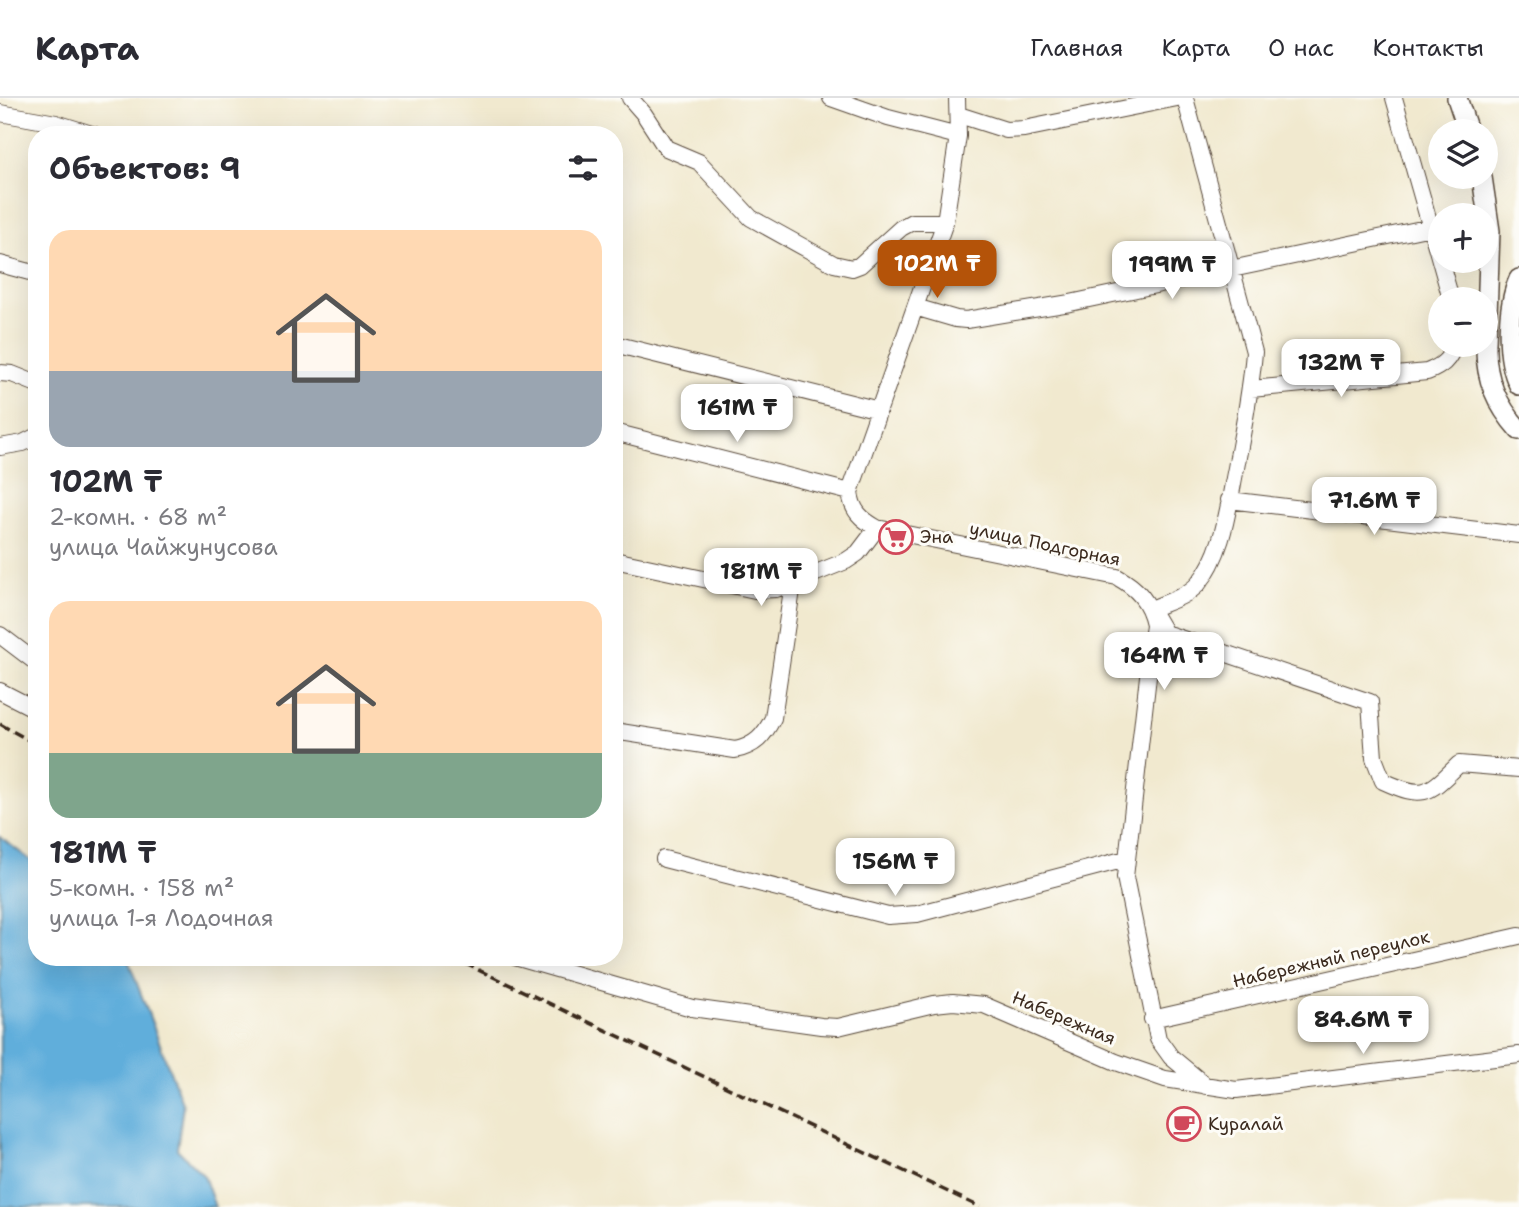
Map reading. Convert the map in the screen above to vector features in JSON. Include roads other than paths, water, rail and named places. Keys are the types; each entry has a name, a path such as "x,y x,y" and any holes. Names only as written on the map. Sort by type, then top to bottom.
{"main road":[{"path":"1457,98 1464,119"},
{"path":"1484,189 1490,231 1488,287"},
{"path":"1518,280 1508,334 1514,376 1519,385"},
{"path":"1485,357 1492,391 1519,430"}],"street":[{"path":"630,98 666,148 699,162 751,218 834,264 845,268 860,265 901,228 912,222 945,222"},
{"path":"831,98 888,118 958,136"},
{"path":"623,562 755,590 776,589 846,561 858,553 877,528 865,522 857,513 851,504 850,492 945,222 958,136 957,98"},
{"path":"959,115 1006,130 1024,129 1177,98"},
{"path":"1185,98 1254,352 1251,389 1229,500 1214,555 1201,579 1182,596 1151,609 1154,624 1125,877 1158,1039 1171,1058 1206,1086"},
{"path":"1394,98 1428,217"},
{"path":"0,113 66,126"},
{"path":"915,307 956,320 966,320 1070,303 1428,228"},
{"path":"0,264 28,272"},
{"path":"623,346 879,410"},
{"path":"1251,389 1427,372 1443,366 1448,357"},
{"path":"0,373 28,380"},
{"path":"623,434 850,492"},
{"path":"0,447 28,440"},
{"path":"1229,500 1519,536"},
{"name":"улица Подгорная","path":"877,528 1117,577 1140,593 1165,634 1370,702 1374,758 1383,781 1408,792 1432,790 1459,764 1519,769"},
{"path":"623,732 735,750 747,748 758,741 773,718 793,583"},
{"path":"0,635 28,656"},
{"path":"0,691 28,705"},
{"path":"664,859 888,916 917,914 1126,859"},
{"name":"Набережный переулок","path":"1152,1019 1519,936"},
{"name":"Набережная","path":"545,966 692,1007 821,1026 838,1027 934,1004 953,1002 984,1005 1116,1062 1165,1079 1236,1090 1519,1055"}],"water":[{"path":"0,837 28,858 28,966 130,966 183,1105 177,1149 204,1176 215,1207 0,1207"}],"railway":[{"path":"0,724 28,740"},
{"path":"470,966 980,1207"}],"place":[{"name":"Эна","path":"896,537"},
{"name":"Куралай","path":"1184,1124"}]}
